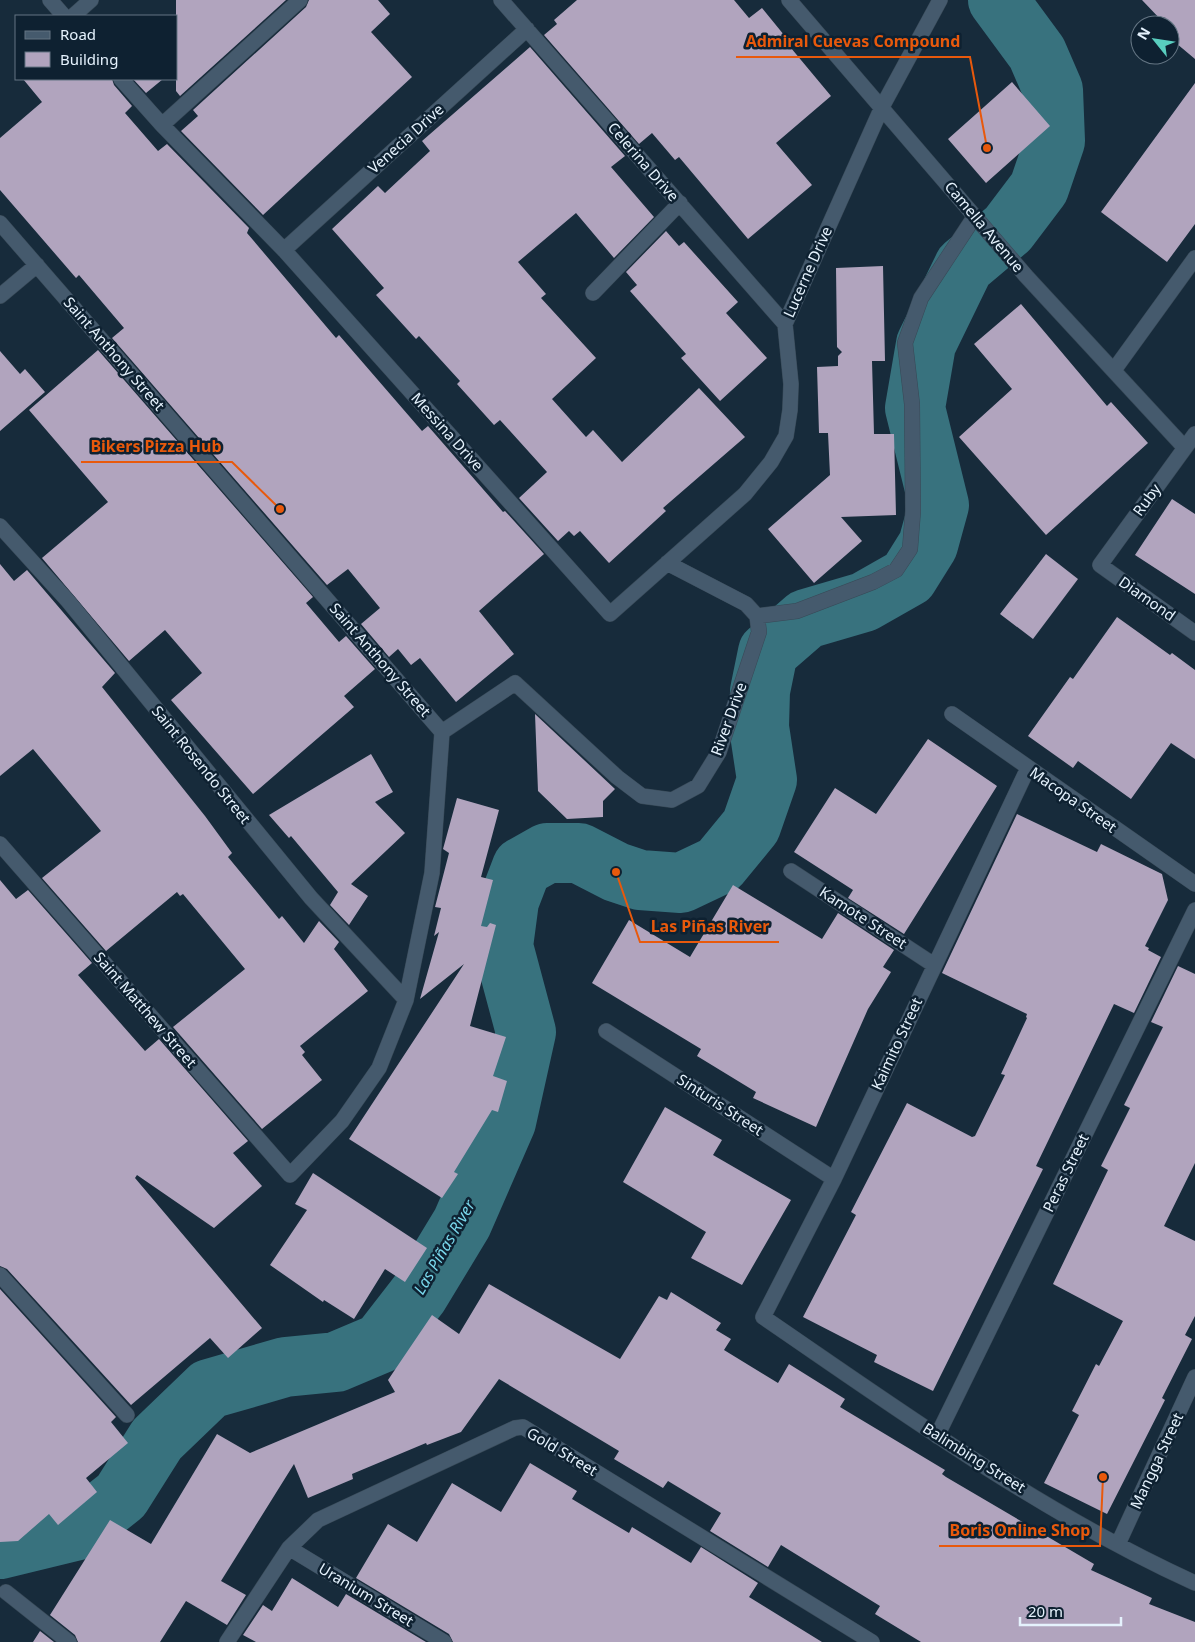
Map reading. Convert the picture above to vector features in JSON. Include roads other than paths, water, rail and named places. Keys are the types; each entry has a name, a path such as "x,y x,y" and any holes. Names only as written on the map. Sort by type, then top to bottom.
{"street":[{"path":"50,0 63,15"},
{"path":"74,15 91,0"},
{"path":"162,125 300,0"},
{"name":"Celerina Drive","path":"501,0 785,324"},
{"name":"Camella Avenue","path":"789,0 1026,276 1185,448"},
{"name":"Lucerne Drive","path":"610,614 745,494 771,462 786,436 791,384 785,324 882,107 940,0"},
{"name":"Venecia Drive","path":"284,250 527,29"},
{"name":"Messina Drive","path":"122,80 162,125 284,250 610,614"},
{"path":"593,292 680,203"},
{"path":"667,563 746,604 756,616 797,611 872,582 896,570 910,549 913,511 912,404 905,343 921,298 980,221"},
{"name":"Saint Anthony Street","path":"0,223 442,732"},
{"path":"1114,370 1195,258"},
{"path":"0,296 37,265"},
{"name":"Ruby","path":"1100,565 1195,434"},
{"name":"Saint Rosendo Street","path":"0,526 68,602 311,898 406,1000"},
{"name":"Diamond","path":"1100,565 1195,633"},
{"name":"River Drive","path":"442,732 515,683 617,777 642,796 672,800 698,786 719,752 759,632 756,616"},
{"name":"Macopa Street","path":"952,714 1195,884"},
{"path":"406,1000 432,874 442,732"},
{"name":"Kaimito Street","path":"763,1317 834,1179 1028,768"},
{"name":"Saint Matthew Street","path":"0,844 290,1175 342,1121 379,1068 406,1000"},
{"name":"Kamote Street","path":"791,871 934,965"},
{"name":"Peras Street","path":"937,1436 1195,910"},
{"name":"Sinturis Street","path":"606,1031 834,1179"},
{"path":"0,1275 127,1415"},
{"name":"Balimbing Street","path":"763,1317 937,1436 1066,1516 1140,1558 1195,1583"},
{"name":"Mangga Street","path":"1118,1544 1195,1378"},
{"name":"Gold Street","path":"227,1642 289,1548 318,1520 515,1428 523,1427 872,1642"},
{"name":"Uranium Street","path":"289,1548 444,1642"},
{"path":"6,1592 69,1642"}],"waterway":[{"name":"Las Piñas River","path":"0,1549 78,1530 121,1496 157,1439 209,1389 285,1367 336,1362 381,1343 419,1294 462,1223 506,1122 526,1032 503,946 509,901 522,867 547,853 579,853 616,872 640,880 681,883 719,865 751,826 767,780 759,727 760,691 768,652 806,619 864,602 908,577 928,545 939,505 915,408 926,344 964,266 1008,229 1039,188 1055,141 1053,90 1037,53 998,0"}],"place":[{"name":"Admiral Cuevas Compound","path":"987,148"},
{"name":"Bikers Pizza Hub","path":"280,509"},
{"name":"Las Piñas River","path":"616,872"},
{"name":"Boris Online Shop","path":"1103,1477"}]}
